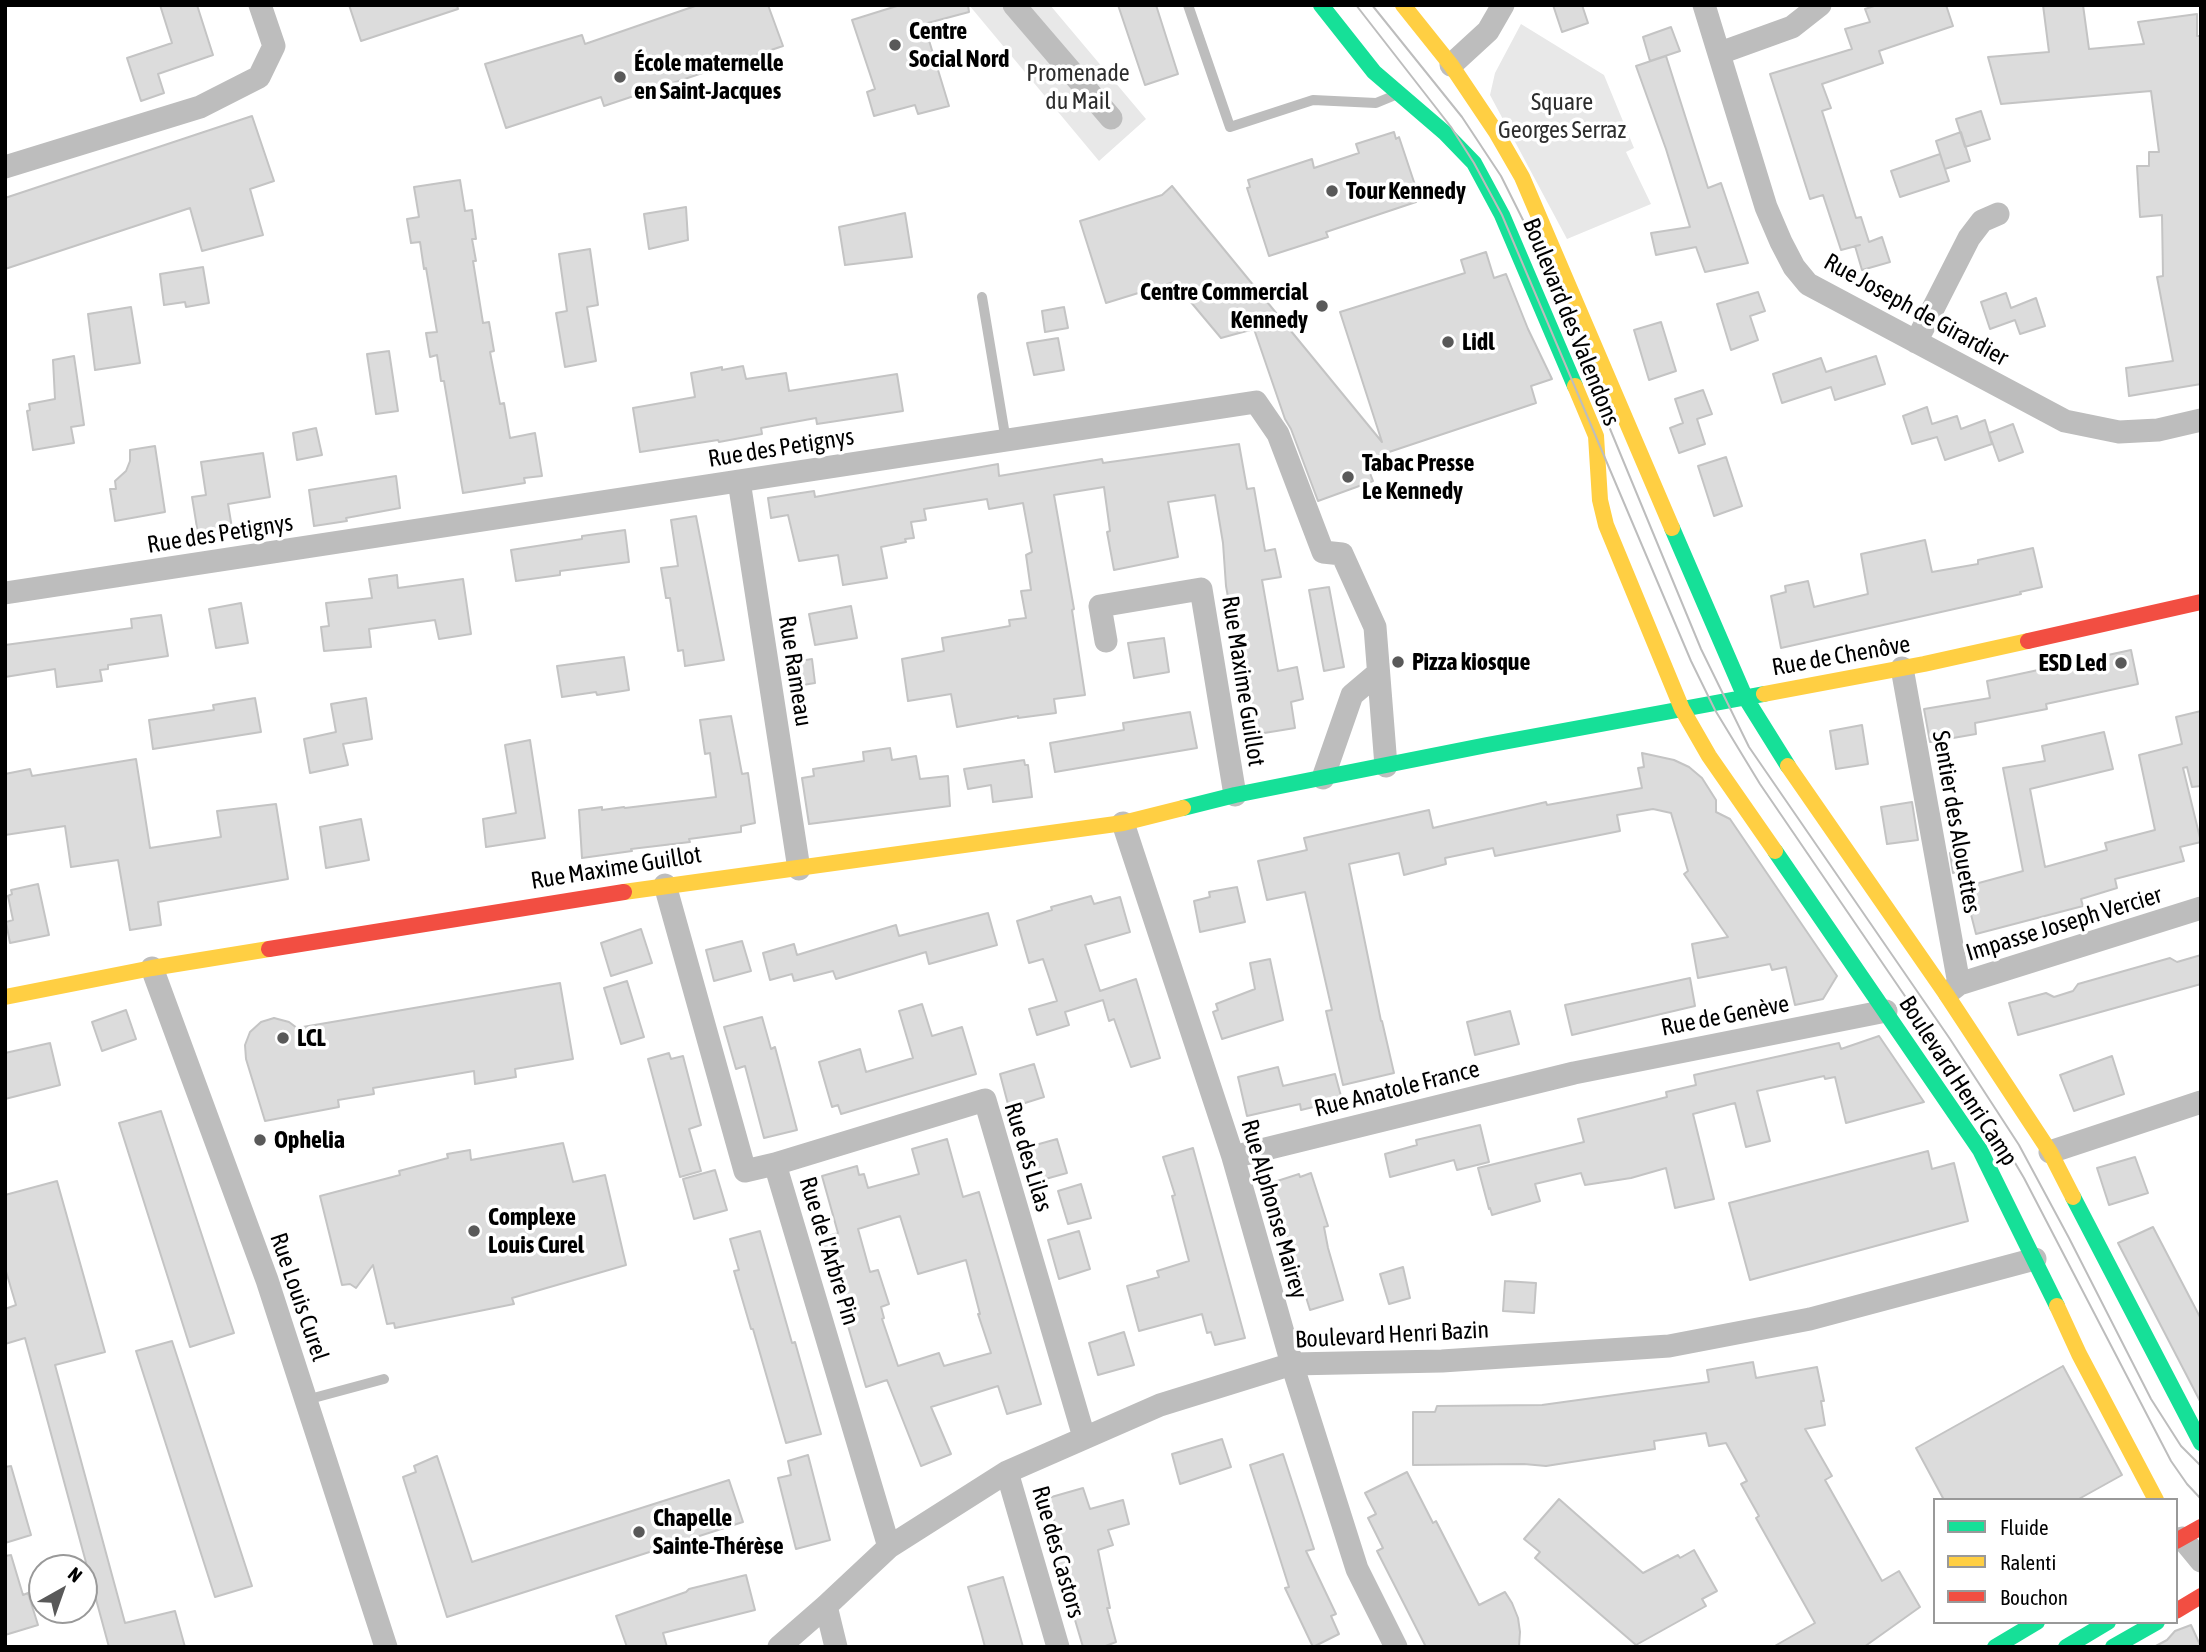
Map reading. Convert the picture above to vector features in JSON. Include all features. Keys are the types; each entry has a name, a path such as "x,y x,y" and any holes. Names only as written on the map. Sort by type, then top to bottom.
{"street":[{"path":"5,167 200,107 259,77 274,46 260,5"},
{"path":"1014,5 1111,118"},
{"name":"Boulevard des Valendons","path":"1321,5 1374,72 1445,133 1474,163 1502,215 1596,436 1600,500 1606,525 1682,709"},
{"name":"Boulevard des Valendons","path":"1403,5 1451,65 1496,132 1522,177 1745,697"},
{"path":"1451,65 1488,31 1503,5"},
{"name":"Rue Joseph de Girardier","path":"1704,5 1766,207 1794,267 1808,284 2066,421 2119,432 2158,430 2201,420"},
{"path":"1720,53 1793,27 1820,5"},
{"path":"1916,342 1969,238 1982,221 1998,214"},
{"name":"Rue des Petignys","path":"5,593 1256,402 1278,434 1323,552 1342,554 1375,627 1386,766"},
{"name":"Rue Rameau","path":"739,481 799,869"},
{"name":"Rue Maxime Guillot","path":"1106,641 1100,606 1201,589 1235,795"},
{"name":"Rue de Chenôve","path":"1487,745 1902,668 2201,602"},
{"name":"Sentier des Alouettes","path":"1902,668 1953,989"},
{"path":"1324,778 1352,695 1378,674"},
{"name":"Boulevard Henri Camp","path":"1745,697 1779,753 1953,989 2050,1152 2201,1443"},
{"name":"Boulevard Henri Camp","path":"1682,709 1709,756 1980,1150 2079,1354 2155,1498"},
{"name":"Rue Maxime Guillot","path":"5,997 152,968 665,886 1123,823 1235,795 1487,745"},
{"name":"Rue Alphonse Mairey","path":"1123,823 1233,1157 1292,1364 1357,1569 1396,1647"},
{"name":"Rue de l'Arbre Pin","path":"665,886 744,1171 775,1164 889,1547"},
{"name":"Impasse Joseph Vercier","path":"1953,989 2201,908"},
{"name":"Rue Louis Curel","path":"152,968 267,1280 386,1647"},
{"name":"Rue de Genève","path":"1574,1073 1886,1011"},
{"name":"Rue Anatole France","path":"1233,1157 1574,1073"},
{"name":"Rue des Lilas","path":"775,1164 985,1100 1084,1437"},
{"path":"2050,1152 2201,1102"},
{"name":"Boulevard Henri Bazin","path":"779,1647 889,1547 1007,1472 1160,1405 1292,1364 1442,1361 1670,1346 1810,1319 2035,1259"},
{"name":"Rue des Castors","path":"1007,1472 1058,1647"},
{"path":"2184,1534 2201,1561"},
{"path":"2178,1610 2201,1596"},
{"path":"826,1606 836,1647"},
{"path":"1995,1647 2034,1624"},
{"path":"2066,1647 2105,1624"},
{"path":"2113,1647 2153,1624"}],"lane":[{"path":"1188,5 1230,127 1314,100 1376,103 1399,94"},
{"path":"982,297 1006,440"},
{"path":"306,1400 384,1379"}],"green space":[{"name":"Promenade du Mail","path":"969,5 1050,5 1146,119 1099,161"},
{"name":"Square Georges Serraz","path":"1521,24 1604,75 1634,148 1626,152 1651,204 1567,239 1490,95 1495,73"}],"building":[{"path":"160,5 197,5 213,55 158,74 164,93 141,101 127,58 172,43"},
{"path":"349,5 457,5 458,9 361,41"},
{"path":"698,5 768,5 783,46 604,106 601,97 506,128 485,64 582,35 585,44"},
{"name":"Centre Social Nord","path":"900,5 968,5 969,12 924,24 949,106 918,114 915,105 874,116 867,92 875,89 852,20"},
{"path":"1118,5 1156,5 1178,74 1145,85"},
{"path":"1553,5 1582,5 1588,23 1562,32"},
{"path":"1877,5 1946,5 1953,26 1879,51 1883,63 1822,84 1831,108 1822,111 1856,218 1861,217 1869,242 1882,237 1890,262 1862,270 1855,246 1841,250 1823,195 1810,199 1770,74 1852,49 1845,29 1870,22 1865,9"},
{"path":"2043,5 2083,5 2089,49 2144,44 2138,22 2197,14 2197,36 2201,36 2201,384 2129,396 2126,368 2173,361 2157,277 2163,276 2162,215 2140,217 2137,166 2149,166 2149,152 2159,152 2151,91 2001,104 1988,57 2049,52"},
{"path":"1671,27 1680,51 1650,61 1643,37"},
{"path":"1666,56 1708,188 1721,183 1748,263 1705,272 1696,247 1656,255 1651,233 1690,227 1636,66"},
{"path":"1981,111 1990,139 1965,147 1956,119"},
{"path":"252,116 274,181 250,189 263,235 202,251 190,208 5,269 5,198"},
{"name":"Tour Kennedy","path":"1394,132 1396,139 1399,137 1418,194 1414,195 1416,202 1326,232 1328,237 1269,256 1247,188 1250,187 1248,180 1312,159 1314,168 1359,153 1356,144"},
{"path":"1961,132 1970,161 1945,169 1936,141"},
{"path":"1940,154 1949,181 1900,197 1891,171"},
{"path":"460,180 465,211 472,210 476,239 472,239 476,261 473,261 483,323 489,322 494,351 490,352 500,404 504,403 510,438 535,433 542,476 524,478 525,483 463,493 444,381 441,381 437,355 430,357 426,333 437,332 426,268 424,269 420,242 411,243 407,219 419,217 414,187"},
{"path":"1172,186 1382,442 1340,312 1465,273 1461,260 1486,252 1494,278 1506,274 1552,379 1531,386 1536,403 1365,460 1373,481 1318,501 1285,419 1254,329 1221,338 1174,282 1106,303 1080,221 1162,195"},
{"path":"686,207 688,240 649,249 644,214"},
{"path":"905,213 912,257 845,265 839,227"},
{"path":"590,249 598,305 587,307 596,361 565,367 556,313 567,311 559,254"},
{"path":"203,267 209,303 186,307 185,302 164,305 160,274"},
{"path":"1758,292 1765,311 1750,316 1758,340 1731,350 1717,304"},
{"path":"2006,293 2011,308 2036,298 2045,326 2020,334 2015,320 1990,329 1981,302"},
{"path":"131,307 140,363 95,370 88,314"},
{"path":"1064,307 1068,328 1045,332 1042,311"},
{"path":"1661,322 1676,371 1649,380 1634,330"},
{"path":"1058,338 1064,370 1034,375 1027,343"},
{"path":"389,351 398,411 376,414 367,354"},
{"path":"74,356 84,425 71,427 74,443 33,450 27,411 30,410 29,404 55,399 53,360"},
{"path":"1876,356 1885,384 1835,400 1831,387 1782,403 1773,374 1821,358 1826,372"},
{"path":"743,366 746,379 786,373 789,391 897,374 903,411 817,424 816,418 761,428 762,434 640,452 633,408 695,397 691,373"},
{"path":"1703,390 1712,414 1697,419 1705,444 1679,453 1670,428 1683,423 1675,399"},
{"path":"1927,407 1932,424 1957,416 1961,429 1985,420 1992,444 1945,460 1937,437 1912,444 1903,416"},
{"path":"2013,424 2023,452 1999,461 1989,433"},
{"path":"316,428 322,455 297,460 293,433"},
{"path":"1239,444 1247,489 1254,488 1265,551 1275,549 1281,577 1262,580 1278,671 1297,667 1303,699 1291,702 1295,728 1258,734 1247,673 1242,674 1226,586 1223,543 1215,495 1168,502 1178,557 1114,570 1107,532 1110,531 1104,487 1054,495 1074,609 1072,610 1085,695 1054,699 1056,713 1018,716 957,727 951,694 908,701 902,659 944,651 942,638 1010,626 1009,620 1026,618 1021,591 1031,590 1026,555 1032,552 1023,503 989,509 987,499 924,509 926,520 911,522 914,538 881,547 887,578 843,585 838,555 799,561 788,515 771,518 768,498 814,491 815,497 998,464 999,476 1102,459 1103,463"},
{"path":"155,446 165,512 115,521 110,489 116,489 115,481 126,471 130,450"},
{"path":"263,453 270,497 228,504 232,528 198,534 192,497 206,495 201,462"},
{"path":"1726,457 1742,506 1714,516 1698,466"},
{"path":"396,476 400,508 314,526 309,490"},
{"path":"696,516 724,660 685,666 683,650 678,651 670,598 666,598 661,568 678,566 671,520"},
{"path":"625,530 629,562 560,571 560,575 516,581 511,550"},
{"path":"1925,540 1932,572 1978,564 1978,560 2033,548 2042,587 1781,648 1771,596 1786,592 1785,586 1808,581 1814,607 1868,594 1861,554"},
{"path":"397,575 398,588 463,579 471,634 439,639 435,620 369,629 371,647 324,651 321,627 329,626 326,603 372,598 369,579"},
{"path":"1329,587 1344,667 1324,671 1309,590"},
{"path":"241,603 248,643 216,648 209,609"},
{"path":"851,606 857,638 815,645 809,614"},
{"path":"161,615 168,656 108,665 108,669 100,670 102,681 57,687 55,669 5,677 5,645 132,628 131,619"},
{"path":"1164,638 1169,672 1134,678 1128,643"},
{"path":"2131,650 2138,684 2046,704 2047,709 1975,723 1976,734 1930,742 1924,709 1990,698 1987,681"},
{"path":"624,657 629,690 562,697 557,666"},
{"path":"812,659 815,683 791,687 788,663"},
{"path":"255,698 261,732 153,749 149,720 214,710 213,705"},
{"path":"366,698 372,739 343,744 348,765 310,773 304,739 336,732 331,704"},
{"path":"2201,711 2201,786 2192,787 2187,767 2183,768 2201,842 2180,847 2184,861 2115,879 2117,888 2081,899 2083,906 1976,934 1964,887 2023,871 2003,768 2045,761 2042,746 2104,732 2113,769 2030,789 2045,867 2107,850 2105,843 2155,830 2139,755 2182,744 2176,717"},
{"path":"1190,712 1197,748 1055,772 1050,743 1124,730 1123,723"},
{"path":"731,716 742,774 748,773 755,823 741,826 741,832 582,858 579,810 625,808 716,797 710,753 705,754 700,720"},
{"path":"1862,725 1868,764 1836,769 1830,731"},
{"path":"530,740 545,838 486,847 483,819 516,813 505,745"},
{"path":"890,748 892,760 916,756 920,779 948,776 950,806 809,824 802,778 814,776 813,769 864,761 863,752"},
{"path":"1642,753 1674,760 1689,767 1702,778 1716,800 1716,812 1730,819 1837,976 1823,999 1795,1005 1786,967 1772,970 1770,964 1698,978 1692,944 1728,937 1684,874 1688,871 1671,813 1653,809 1617,815 1620,831 1495,856 1493,848 1445,858 1446,864 1404,875 1399,853 1349,864 1394,1073 1343,1085 1326,1011 1332,1010 1305,892 1267,900 1258,861 1307,850 1304,838 1429,810 1433,828 1546,802 1547,805 1642,788 1638,768 1644,767"},
{"path":"136,759 150,848 221,837 217,811 276,804 288,879 158,902 161,925 130,930 118,860 71,867 65,826 5,835 5,774 30,769 32,776"},
{"path":"1024,760 1025,765 1028,765 1032,797 993,802 991,785 968,789 964,769"},
{"path":"1912,802 1918,840 1887,844 1881,807"},
{"path":"361,819 369,860 326,868 320,827"},
{"path":"1962,849 1966,870 1953,873 1950,853"},
{"path":"38,884 49,935 10,943 6,922 13,920 8,896 12,894 11,890"},
{"path":"1237,887 1245,922 1200,932 1194,901 1210,897 1209,892"},
{"path":"1091,896 1094,904 1120,897 1130,932 1085,945 1100,991 1136,979 1160,1058 1131,1067 1114,1019 1109,1021 1103,1000 1065,1012 1069,1025 1037,1035 1029,1009 1057,1001 1043,959 1029,963 1017,921 1052,910 1051,907"},
{"path":"988,913 997,945 929,964 926,952 836,979 833,971 794,981 792,974 770,980 763,953 794,944 797,955 896,925 899,936"},
{"path":"641,929 652,963 611,976 601,943"},
{"path":"742,941 751,971 714,981 706,950"},
{"path":"2201,955 2201,984 2018,1035 2009,1003 2046,993 2054,997 2073,991 2078,984 2170,958 2177,962"},
{"path":"1270,959 1283,1020 1222,1039 1213,1012 1218,1010 1216,1004 1255,989 1250,963"},
{"path":"1690,978 1695,1006 1572,1035 1565,1005"},
{"path":"627,981 644,1037 621,1044 604,988"},
{"path":"560,983 573,1059 515,1069 516,1077 475,1084 474,1071 373,1088 374,1094 338,1100 339,1107 265,1121 246,1059 245,1045 250,1032 261,1022 274,1018 289,1022 297,1028"},
{"path":"922,1004 932,1036 962,1027 976,1074 841,1114 838,1105 832,1107 819,1062 860,1049 866,1072 913,1058 899,1011"},
{"path":"126,1010 136,1039 102,1051 92,1022"},
{"path":"1510,1011 1519,1044 1475,1055 1467,1022"},
{"path":"762,1017 771,1049 775,1047 797,1130 764,1138 745,1066 736,1069 724,1027"},
{"path":"1879,1036 1924,1102 1846,1123 1835,1077 1825,1079 1824,1076 1757,1091 1770,1141 1746,1147 1735,1103 1693,1114 1714,1199 1675,1208 1666,1168 1631,1178 1585,1185 1581,1173 1535,1184 1540,1201 1492,1215 1489,1209 1478,1168 1584,1142 1578,1119 1667,1097 1666,1092 1696,1085 1694,1075 1839,1043 1841,1049"},
{"path":"50,1043 60,1085 5,1099 5,1053"},
{"path":"669,1053 671,1059 683,1056 701,1125 689,1129 701,1171 680,1177 648,1059"},
{"path":"2112,1056 2124,1094 2074,1111 2060,1075"},
{"path":"1034,1064 1044,1097 1009,1108 1000,1074"},
{"path":"1278,1067 1283,1086 1335,1074 1342,1100 1301,1110 1300,1104 1247,1116 1238,1077"},
{"path":"161,1111 234,1333 190,1347 119,1123"},
{"path":"1480,1125 1489,1162 1457,1170 1454,1160 1390,1177 1385,1154 1417,1145 1416,1140"},
{"path":"947,1139 963,1197 979,1192 1041,1404 1007,1414 998,1386 931,1407 951,1454 921,1466 887,1380 866,1387 822,1238 838,1233 822,1176 857,1166 859,1175 864,1174 868,1188 919,1174 912,1149","holes":["900,1216 918,1274 966,1260 978,1314 991,1353 944,1366 939,1353 898,1366 882,1319 881,1307 889,1304 878,1270 870,1272 858,1229"]},
{"path":"1057,1139 1067,1173 1031,1183 1021,1149"},
{"name":"Complexe Louis Curel","path":"563,1143 573,1182 605,1175 626,1265 512,1298 514,1304 395,1328 394,1323 387,1324 373,1265 356,1288 350,1284 342,1285 320,1196 400,1175 399,1171 448,1158 447,1154 470,1150 471,1160"},
{"path":"1193,1148 1245,1338 1215,1345 1211,1332 1207,1333 1202,1314 1139,1331 1127,1286 1159,1277 1157,1271 1189,1261 1172,1196 1175,1195 1163,1157"},
{"path":"1928,1151 1932,1169 1954,1163 1968,1221 1750,1280 1729,1203"},
{"path":"2135,1157 2148,1193 2109,1205 2097,1168"},
{"path":"715,1170 727,1210 694,1219 683,1179"},
{"path":"1311,1173 1328,1226 1324,1227 1328,1248 1343,1300 1310,1310 1271,1183"},
{"path":"57,1181 105,1352 55,1365 125,1623 175,1611 185,1647 109,1647 98,1607 98,1554 84,1554 25,1338 5,1344 5,1309 16,1305 5,1268 5,1195"},
{"path":"1081,1184 1091,1218 1068,1224 1058,1191"},
{"path":"2153,1227 2201,1319 2201,1403 2118,1243"},
{"path":"760,1231 821,1434 786,1443 734,1271 739,1270 730,1239"},
{"path":"1079,1231 1090,1269 1059,1279 1048,1240"},
{"path":"1403,1267 1410,1298 1389,1304 1380,1274"},
{"path":"1505,1281 1536,1283 1534,1313 1503,1311"},
{"path":"1124,1332 1134,1365 1098,1375 1089,1343"},
{"path":"172,1341 252,1586 215,1597 136,1351"},
{"path":"1753,1362 1756,1378 1817,1367 1824,1401 1821,1401 1825,1425 1805,1429 1832,1476 1825,1480 1882,1581 1899,1571 1920,1607 1864,1647 1773,1647 1815,1623 1756,1518 1759,1516 1741,1484 1747,1481 1726,1443 1709,1446 1706,1433 1654,1441 1655,1449 1546,1466 1413,1465 1413,1412 1435,1412 1437,1406 1542,1405 1709,1382 1707,1370"},
{"path":"2063,1366 2122,1475 2081,1498 1943,1498 1916,1448"},
{"path":"1222,1439 1231,1467 1180,1484 1172,1454"},
{"path":"1283,1454 1314,1549 1306,1551 1336,1614 1331,1616 1339,1634 1313,1647 1285,1588 1289,1587 1250,1465"},
{"path":"808,1455 830,1540 796,1549 778,1478 791,1475 788,1461"},
{"name":"Chapelle Sainte-Thérèse","path":"437,1456 472,1562 729,1480 743,1522 447,1617 403,1477 416,1472 414,1466"},
{"path":"11,1466 31,1535 5,1543 5,1467"},
{"path":"1407,1472 1433,1523 1436,1521 1479,1605 1505,1592 1518,1618 1519,1647 1426,1647 1377,1551 1383,1548 1368,1518 1376,1514 1365,1493"},
{"path":"1083,1488 1090,1509 1123,1500 1129,1524 1108,1530 1113,1545 1098,1550 1110,1608 1107,1608 1116,1642 1103,1647 1083,1647 1057,1559 1064,1557 1048,1498"},
{"path":"1559,1499 1643,1573 1694,1550 1717,1591 1702,1599 1706,1606 1636,1645 1535,1558 1540,1552 1524,1539"},
{"path":"11,1555 23,1595 28,1593 28,1624 38,1625 5,1635 5,1556"},
{"path":"746,1575 755,1610 663,1633 667,1647 627,1647 616,1616 689,1589"},
{"path":"1003,1577 1023,1647 985,1647 968,1587"},
{"path":"2191,1625 2201,1647 2154,1647 2167,1640 2175,1631"}],"tram line":[{"path":"1356,5 1451,127 1502,215 1691,661 1715,710 1760,784 1989,1119 2024,1178 2171,1461 2201,1499"},
{"path":"1372,5 1462,117 1501,176 1527,228 1701,649 1749,747 1950,1039 2019,1145 2151,1399 2181,1446 2201,1466"}],"traffic: fast":[{"path":"1321,5 1374,72 1445,133 1474,163 1502,215 1575,386"},
{"path":"1672,528 1745,697 1788,766"},
{"path":"1183,808 1235,795 1487,745 1764,694"},
{"path":"1775,851 1980,1150 2057,1306"},
{"path":"2073,1197 2201,1443"},
{"path":"1995,1647 2034,1624"},
{"path":"2066,1647 2105,1624"},
{"path":"2113,1647 2153,1624"}],"traffic: slow":[{"path":"1403,5 1451,65 1496,132 1522,177 1672,528"},
{"path":"1575,386 1596,436 1600,500 1606,525 1682,709 1709,756 1775,851"},
{"path":"1764,694 2028,641"},
{"path":"1788,766 1946,994 2050,1152 2073,1197"},
{"path":"624,892 1123,823 1183,808"},
{"path":"5,997 152,968 269,949"},
{"path":"2057,1306 2079,1354 2155,1498"}],"traffic: jam":[{"path":"2028,641 2201,602"},
{"path":"269,949 624,892"},
{"path":"2178,1540 2201,1527"},
{"path":"2178,1610 2201,1596"}],"place":[{"name":"Centre Social Nord","path":"895,45"},
{"name":"École maternelle en Saint-Jacques","path":"620,77"},
{"name":"Tour Kennedy","path":"1332,191"},
{"name":"Centre Commercial Kennedy","path":"1322,306"},
{"name":"Lidl","path":"1448,342"},
{"name":"Tabac Presse Le Kennedy","path":"1348,477"},
{"name":"Pizza kiosque","path":"1398,662"},
{"name":"ESD Led","path":"2121,663"},
{"name":"LCL","path":"283,1038"},
{"name":"Ophelia","path":"260,1140"},
{"name":"Complexe Louis Curel","path":"474,1231"},
{"name":"Chapelle Sainte-Thérèse","path":"639,1532"}]}
